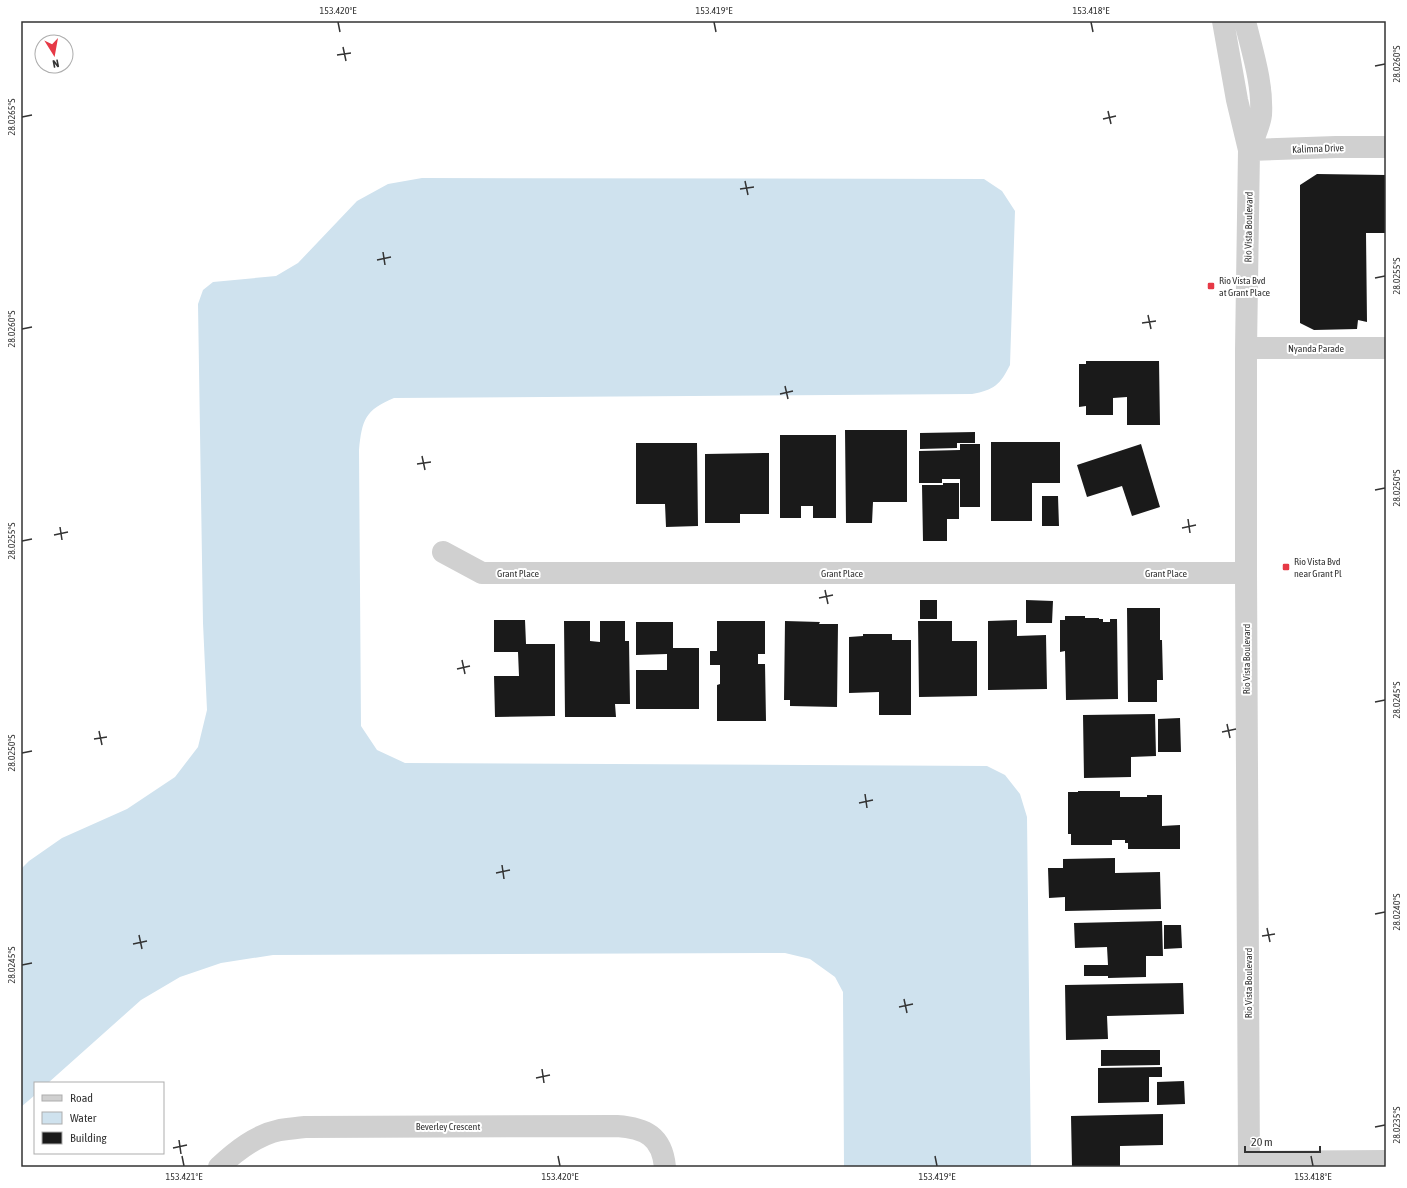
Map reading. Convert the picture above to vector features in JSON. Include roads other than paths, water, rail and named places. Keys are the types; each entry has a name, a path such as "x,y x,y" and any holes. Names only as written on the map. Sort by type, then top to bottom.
{"street":[{"name":"Rio Vista Boulevard","path":"1223,21 1237,100 1250,150 1246,350 1249,1165"},
{"name":"Rio Vista Boulevard","path":"1245,21 1256,63 1261,109 1261,116 1250,150"},
{"name":"Kalimna Drive","path":"1250,150 1386,147"},
{"name":"Nyanda Parade","path":"1246,350 1256,348 1386,348"},
{"name":"Grant Place","path":"443,552 482,573 1246,573"},
{"name":"Beverley Crescent","path":"219,1167 243,1147 260,1137 279,1130 305,1127 570,1126 635,1127 650,1135 659,1144 664,1157 665,1167"},
{"path":"1249,1165 1386,1161"}],"water":[{"path":"422,178 984,179 1002,191 1015,211 1010,365 996,386 986,391 972,394 394,398 384,402 371,412 364,424 359,450 361,726 377,750 405,763 987,766 1005,775 1020,794 1027,817 1031,1167 844,1167 843,992 835,977 810,959 785,953 273,955 221,963 180,977 141,1000 49,1082 34,1082 34,1096 21,1107 21,869 29,861 62,838 127,809 175,777 198,747 207,710 203,623 198,304 203,290 213,282 276,276 298,263 357,201 388,184"}],"place":[{"name":"Rio Vista Bvd at Grant Place","path":"1211,286"},
{"name":"Rio Vista Bvd near Grant Pl","path":"1286,567"}]}
